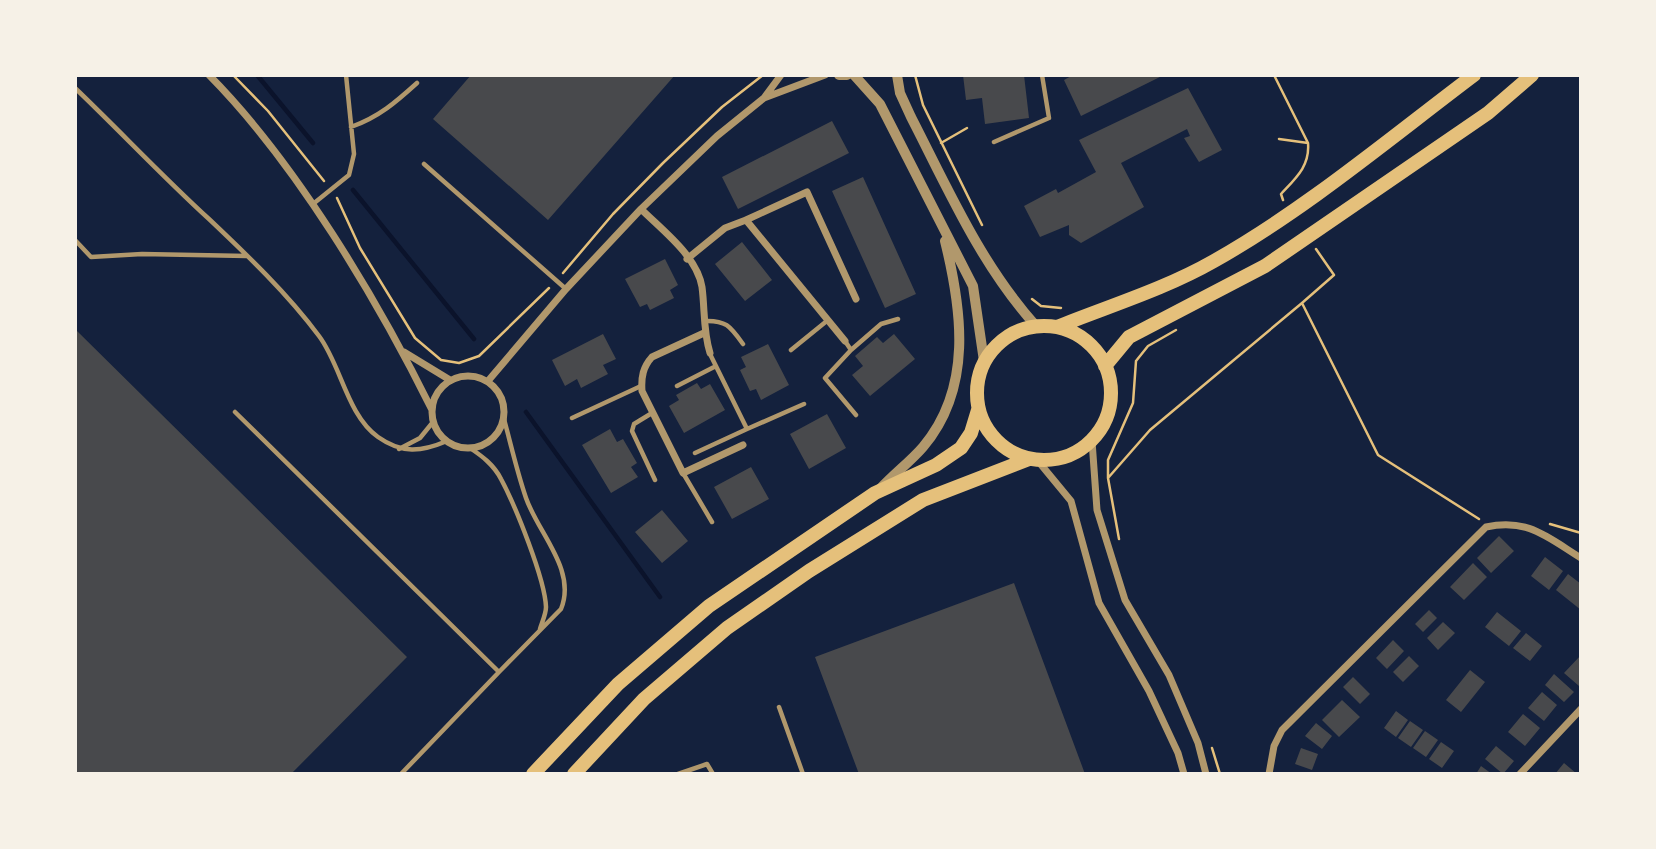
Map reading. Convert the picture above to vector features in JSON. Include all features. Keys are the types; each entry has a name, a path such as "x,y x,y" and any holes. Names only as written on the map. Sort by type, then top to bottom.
{"highway":[{"path":"1057,327 1154,289 1213,262 1280,219 1474,75"},
{"path":"1105,366 1129,337 1265,266 1488,113 1532,75"},
{"path":"1036,326 1057,327 1077,334 1094,348 1105,366 1111,385 1110,405 1104,425 1092,441 1076,453 1058,460 1033,460 1012,453 996,442 985,428 978,410 977,385 984,361 1006,338 1036,326"},
{"path":"533,774 618,684 709,606 876,493 936,465 961,448 971,433 978,410"},
{"path":"574,774 644,699 727,628 809,571 923,500 1033,460"}],"street":[{"path":"209,75 260,135 312,204 403,352 432,410"},
{"path":"488,381 566,289 641,209 718,136 764,98 780,75"},
{"path":"764,98 825,75"},
{"path":"839,75 847,75"},
{"path":"854,75 880,104 973,286 984,361"},
{"path":"897,75 911,117 986,261 1012,300 1036,326"},
{"path":"688,259 725,228 807,192 856,299"},
{"path":"641,209 688,259 701,284 704,333 710,353"},
{"path":"746,220 845,341"},
{"path":"876,493 924,446 956,388 961,324 943,231"},
{"path":"704,333 652,357 646,364 642,386 652,413 683,473 743,445"},
{"path":"403,352 450,380"},
{"path":"473,375 488,381 502,397 504,419 492,439 470,448 447,441 433,422 435,398 450,380 473,375"},
{"path":"1092,441 1097,510 1125,600 1169,675 1198,743 1206,774"},
{"path":"1033,460 1071,501 1099,603 1149,691 1178,753 1184,774"},
{"path":"1269,774 1274,746 1282,730 1486,527 1505,523 1529,526 1581,558"},
{"path":"1522,773 1581,709"}],"lane":[{"path":"312,204 349,175 354,154 346,75"},
{"path":"994,142 1049,118 1042,75"},
{"path":"351,127 373,119 391,107 417,83"},
{"path":"75,88 248,256 320,337 357,412 375,435 399,449 424,451 447,441"},
{"path":"424,164 566,289"},
{"path":"75,240 91,257 142,254 248,256"},
{"path":"856,415 825,377 827,372 881,324 898,319"},
{"path":"704,321 721,320 729,324 743,344"},
{"path":"791,350 828,320"},
{"path":"845,341 851,350"},
{"path":"710,353 747,429"},
{"path":"677,386 716,366"},
{"path":"572,418 642,386"},
{"path":"695,453 804,404"},
{"path":"235,412 499,672"},
{"path":"652,413 634,424 632,431 655,480"},
{"path":"401,774 539,633 561,609 565,598 566,583 527,500 504,419"},
{"path":"399,449 420,438 433,422"},
{"path":"470,448 492,465 500,478 539,576 546,610 539,633"},
{"path":"683,473 712,522"},
{"path":"779,707 803,774"},
{"path":"678,774 708,764 713,774"}],"path":[{"path":"915,75 923,104 982,225"},
{"path":"1274,75 1308,143 1306,163 1281,194 1282,199"},
{"path":"941,143 967,128"},
{"path":"1279,139 1308,143"},
{"path":"1108,478 1150,430 1334,275 1320,254"},
{"path":"1028,296 1041,306 1057,309 1067,307"},
{"path":"1302,303 1378,455 1465,513 1478,519 1488,517"},
{"path":"1120,544 1108,478 1108,460 1133,402 1136,361 1148,346 1177,332 1169,315"},
{"path":"1545,523 1581,533"},
{"path":"1211,744 1220,774"}],"building":[{"path":"471,75 675,75 548,220 433,119"},
{"path":"963,75 1024,75 1029,118 985,124 982,98 966,100"},
{"path":"1073,75 1164,75 1081,116 1064,80"},
{"path":"1188,88 1222,150 1199,162 1184,138 1190,136 1187,129 1121,163 1144,207 1081,243 1069,235 1069,225 1040,237 1024,206 1056,189 1058,193 1096,172 1079,140"},
{"path":"832,121 849,153 738,209 722,177"},
{"path":"863,177 916,294 885,308 832,191"},
{"path":"742,242 772,280 745,301 715,264"},
{"path":"665,259 678,285 670,290 674,298 650,310 647,304 640,307 625,279"},
{"path":"75,329 407,657 291,774 75,774"},
{"path":"603,334 616,359 603,365 608,374 581,388 577,379 565,386 552,360"},
{"path":"894,334 915,359 870,396 852,375 863,366 855,356 877,337 883,343"},
{"path":"768,344 789,385 761,400 756,389 750,391 740,370 746,367 741,357"},
{"path":"697,383 701,389 710,384 725,410 684,433 669,406 679,400 676,395"},
{"path":"827,414 846,448 809,469 790,434"},
{"path":"610,429 617,442 623,439 637,463 631,467 638,477 611,493 582,445"},
{"path":"751,467 769,499 732,519 714,487"},
{"path":"662,510 688,541 662,563 635,532"},
{"path":"1499,536 1514,551 1491,573 1477,558"},
{"path":"1545,557 1563,571 1549,590 1531,576"},
{"path":"1473,563 1487,577 1464,600 1450,587"},
{"path":"1568,574 1581,584 1581,610 1556,590"},
{"path":"1014,583 1085,774 859,774 815,657"},
{"path":"1429,610 1437,618 1423,632 1415,624"},
{"path":"1497,612 1521,631 1509,646 1485,627"},
{"path":"1443,622 1455,633 1438,650 1427,638"},
{"path":"1526,633 1542,646 1530,661 1513,648"},
{"path":"1393,640 1404,651 1387,669 1376,658"},
{"path":"1581,655 1581,684 1579,686 1564,673"},
{"path":"1409,656 1419,666 1403,682 1393,672"},
{"path":"1470,670 1485,682 1461,712 1446,700"},
{"path":"1554,674 1574,692 1564,702 1545,685"},
{"path":"1353,677 1370,694 1360,704 1343,687"},
{"path":"1542,692 1557,705 1544,721 1528,708"},
{"path":"1342,700 1360,717 1339,737 1322,720"},
{"path":"1396,711 1408,720 1396,737 1384,728"},
{"path":"1523,714 1540,728 1525,746 1508,732"},
{"path":"1410,721 1423,730 1411,747 1398,738"},
{"path":"1316,723 1332,736 1322,749 1305,736"},
{"path":"1425,731 1438,740 1426,757 1413,748"},
{"path":"1441,742 1454,751 1442,768 1429,759"},
{"path":"1496,746 1514,761 1503,774 1485,759"},
{"path":"1301,748 1318,754 1312,770 1295,764"},
{"path":"1564,763 1577,774 1555,774"},
{"path":"1481,766 1492,774 1476,774"}],"waterway":[{"path":"257,75 313,143"},
{"path":"353,190 474,339"},
{"path":"526,412 660,597"}]}
